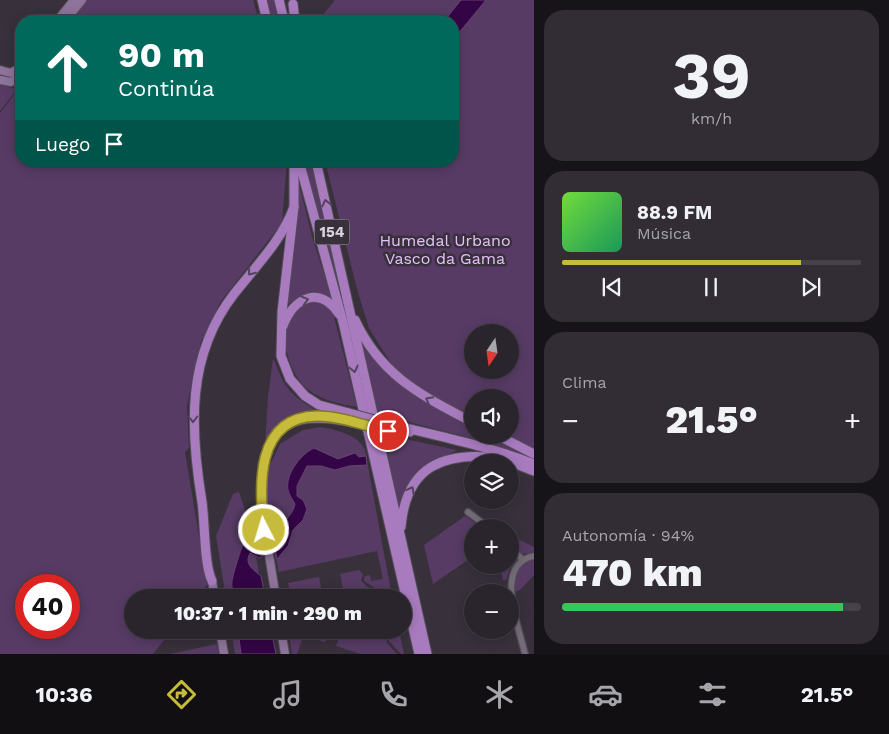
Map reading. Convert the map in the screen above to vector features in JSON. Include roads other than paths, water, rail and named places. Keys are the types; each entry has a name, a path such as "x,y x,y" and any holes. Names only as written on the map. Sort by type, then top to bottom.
{"main road":[{"path":"262,0 266,15"},
{"path":"280,0 284,15"},
{"path":"287,15 290,1"},
{"path":"290,1 294,15"},
{"path":"294,167 294,207 280,338 282,363 296,388 314,402 350,418"},
{"name":"154","path":"301,167 344,322 419,654"},
{"name":"154","path":"317,167 401,537"},
{"path":"212,581 208,570 206,529 193,438 193,400 197,377 207,342 219,317 282,234 294,207"},
{"path":"280,338 289,312 297,303 304,299 316,298 327,301 344,322"},
{"path":"348,302 366,340 392,374 416,392 464,418"},
{"path":"263,465 270,443 281,430 293,422 319,416 350,418 460,442 479,444 534,464"},
{"path":"460,442 488,454"},
{"path":"515,444 534,454"},
{"path":"428,654 401,537 402,520 407,499 417,480 427,470 444,460 456,456 464,456"},
{"path":"519,465 534,471"}],"street":[{"path":"62,15 74,0"},
{"path":"71,15 82,0"},
{"path":"0,70 12,74 15,71"},
{"path":"0,80 11,82 15,80"},
{"path":"263,465 263,518 275,589"},
{"path":"468,512 477,519"},
{"path":"525,654 510,586 513,572 522,560 534,556"},
{"path":"519,557 522,560"},
{"path":"212,581 213,589"},
{"path":"222,639 224,654"},
{"path":"282,639 285,654"}],"park label":[{"name":"Humedal Urbano Vasco da Gama","path":"445,249"}]}
